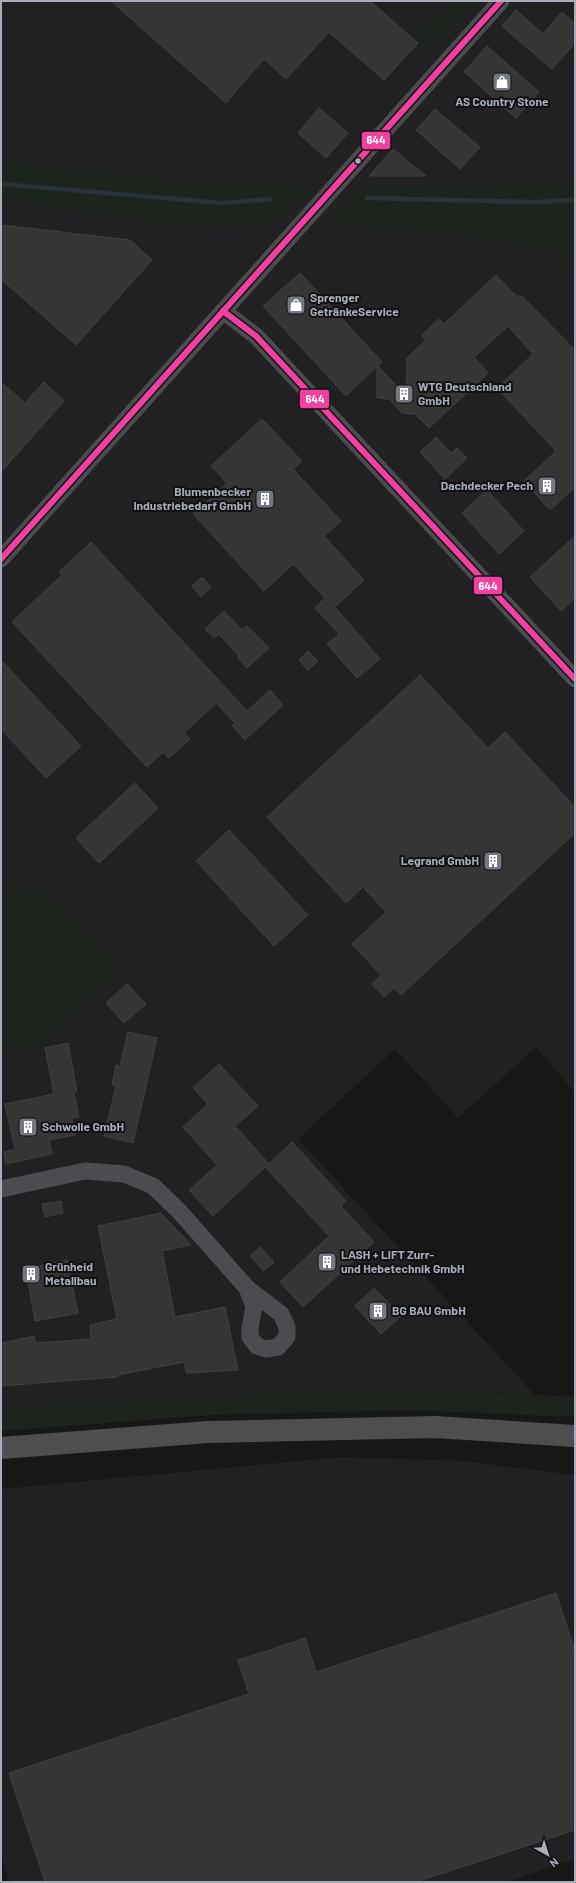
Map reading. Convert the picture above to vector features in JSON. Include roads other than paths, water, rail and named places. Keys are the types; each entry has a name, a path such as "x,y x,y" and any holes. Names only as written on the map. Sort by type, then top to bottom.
{"highway":[{"path":"1,1448 216,1431 435,1427 575,1436"}],"street":[{"path":"1,559 501,1"},
{"path":"223,310 256,336 575,679"},
{"path":"1,1189 85,1171 124,1174 153,1186 178,1211 247,1288"}],"waterway":[{"path":"1,184 222,203 271,199"},
{"path":"367,198 535,202 575,200"}],"place":[{"name":"AS Country Stone","path":"502,82"},
{"name":"Sprenger GetränkeService","path":"296,305"},
{"name":"WTG Deutschland GmbH","path":"404,394"},
{"name":"Dachdecker Pech","path":"547,486"},
{"name":"Blumenbecker Industriebedarf GmbH","path":"265,499"},
{"name":"Legrand GmbH","path":"493,861"},
{"name":"Schwolle GmbH","path":"28,1127"},
{"name":"LASH + LIFT Zurr- und Hebetechnik GmbH","path":"327,1262"},
{"name":"Grünheid Metallbau","path":"31,1274"},
{"name":"BG BAU GmbH","path":"378,1311"}]}
